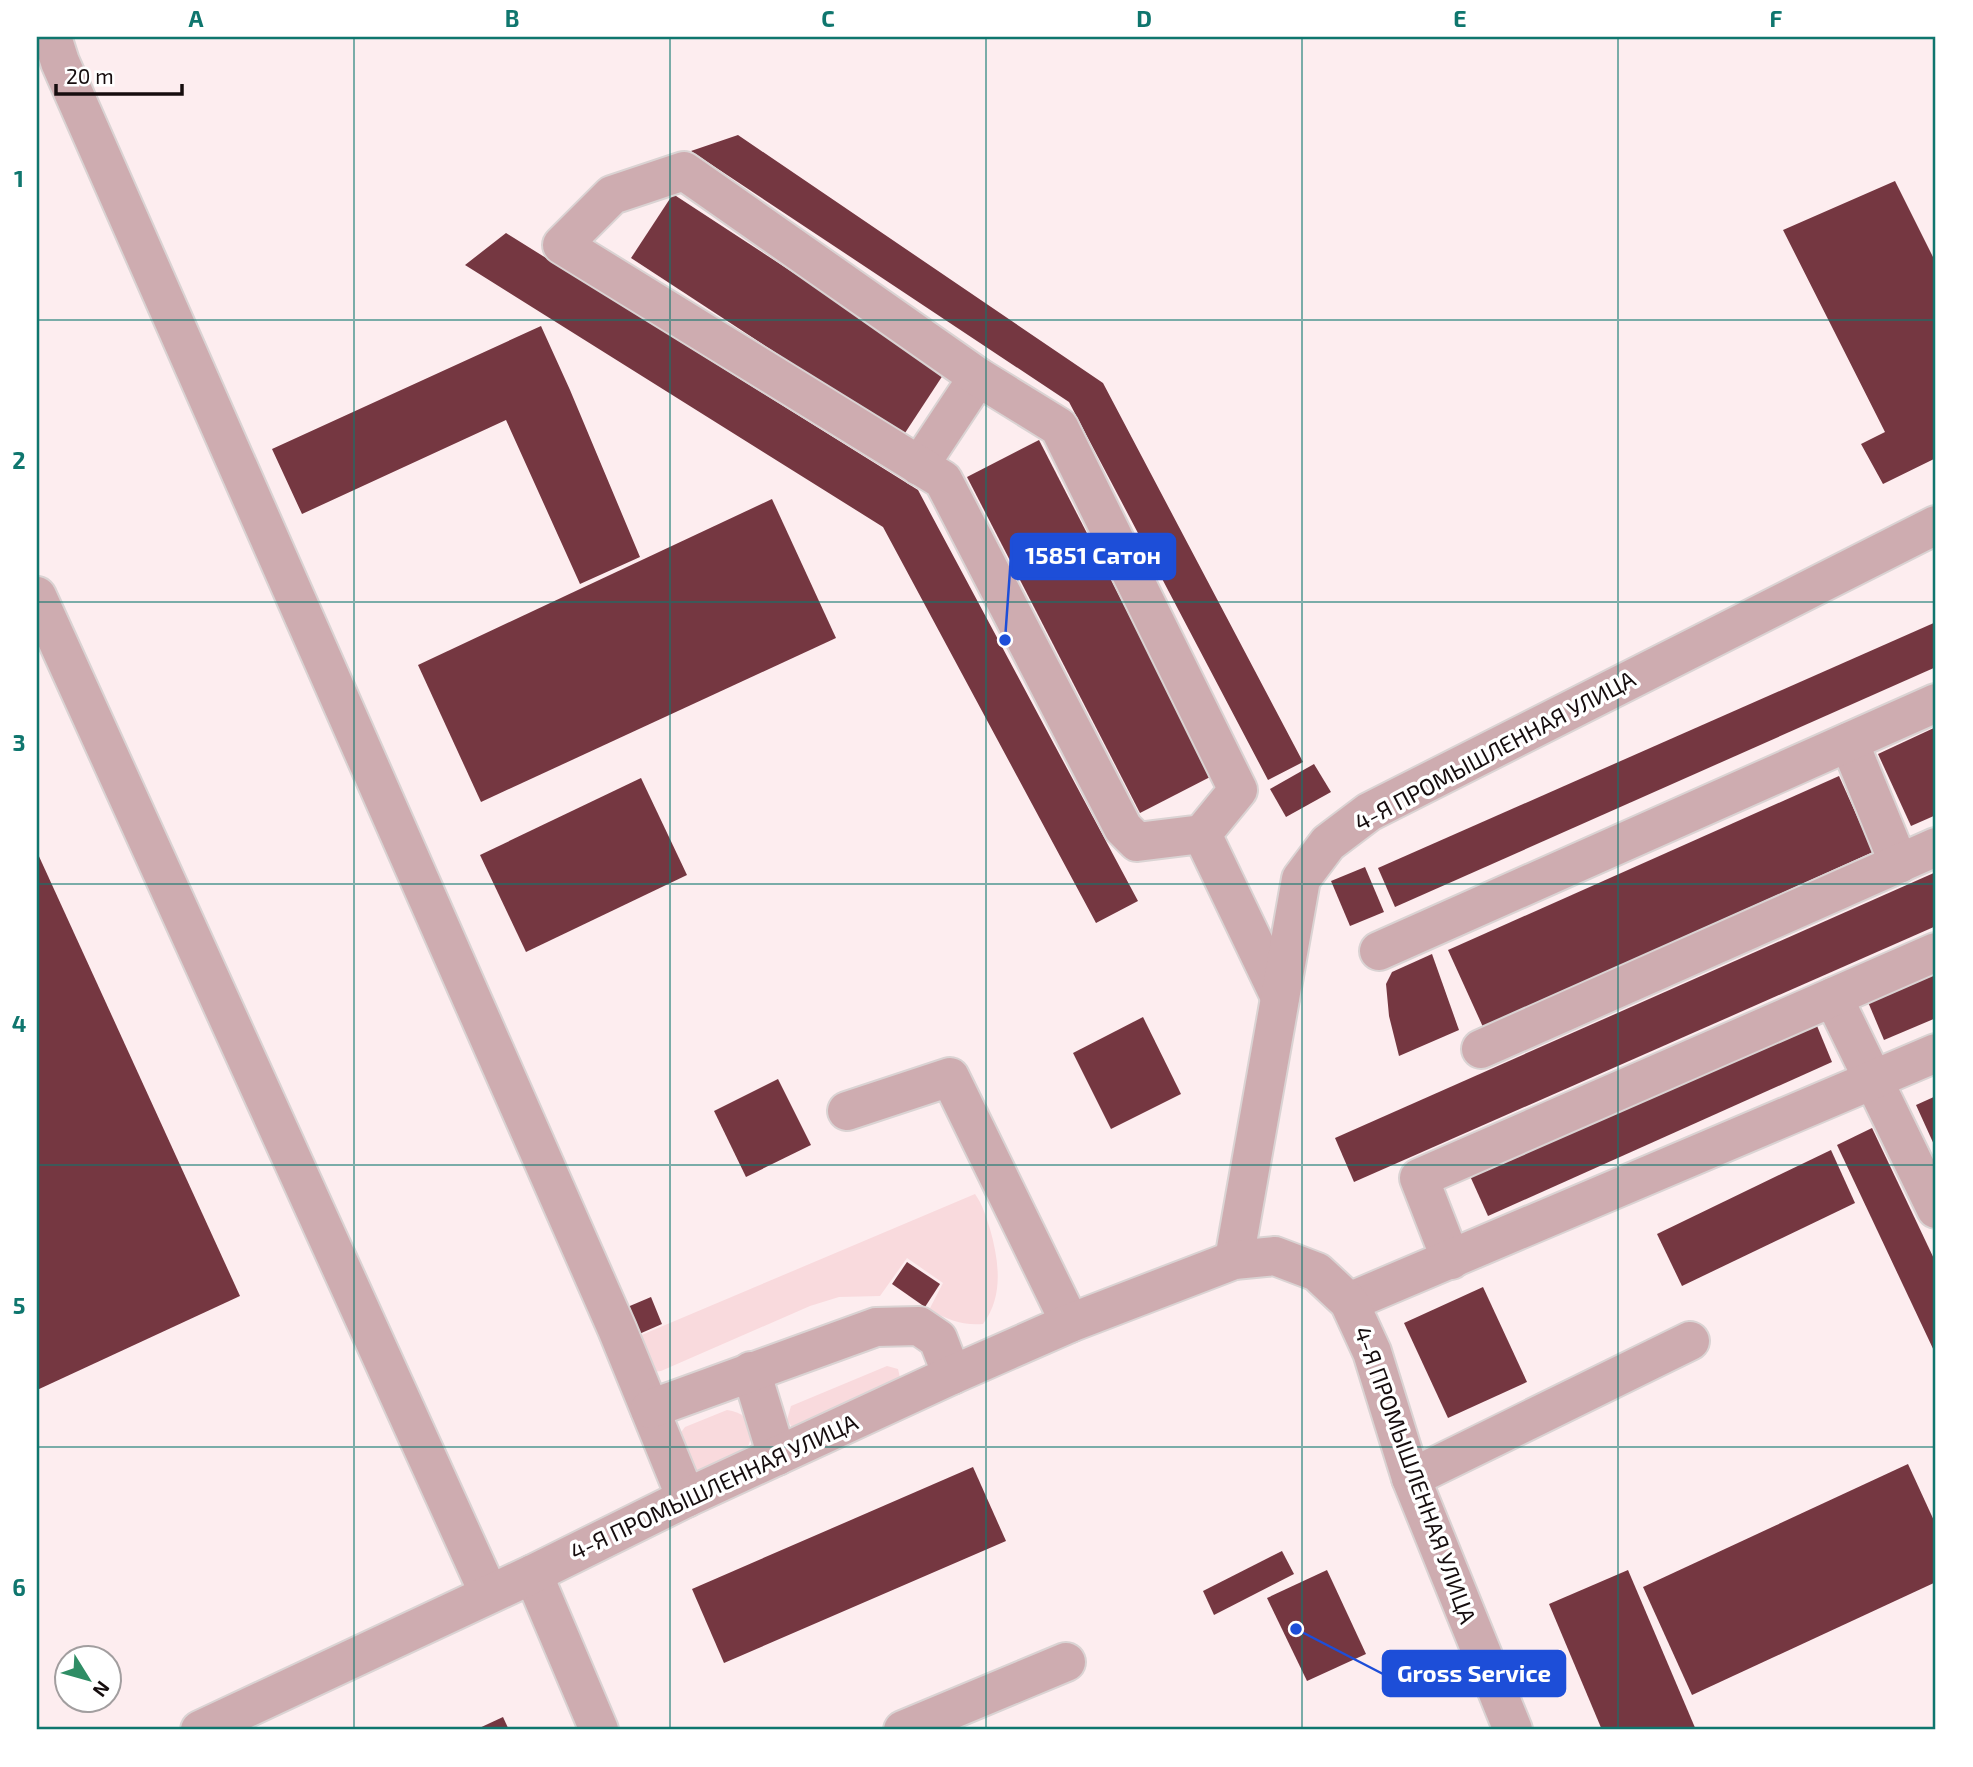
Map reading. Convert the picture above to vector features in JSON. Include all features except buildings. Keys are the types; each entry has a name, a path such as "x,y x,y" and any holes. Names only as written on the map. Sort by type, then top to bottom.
{"street":[{"path":"52,37 60,62 650,1409 685,1498"},
{"path":"684,171 978,377 1059,427 1238,790 1202,834 1138,842 1123,828 943,480 919,466 562,245 612,195 684,171"},
{"path":"919,466 978,377"},
{"name":"4-Я ПРОМЫШЛЕННАЯ УЛИЦА","path":"1234,1260 1301,879 1328,843 1369,813 1936,525"},
{"path":"37,596 489,1594"},
{"path":"1379,951 1936,703"},
{"path":"1849,742 1899,864"},
{"path":"1202,834 1280,997"},
{"path":"1482,1049 1936,847"},
{"path":"1451,1260 1419,1178 1936,952"},
{"path":"1833,997 1936,1209"},
{"path":"1349,1302 1936,1053"},
{"path":"847,1111 950,1077 1070,1323"},
{"name":"4-Я ПРОМЫШЛЕННАЯ УЛИЦА","path":"200,1730 533,1574 685,1498 1070,1323 1234,1260 1275,1256 1317,1272 1349,1302 1372,1352 1411,1479 1513,1730"},
{"path":"650,1409 876,1327 919,1326 938,1339 952,1376"},
{"path":"1411,1479 1690,1341"},
{"path":"751,1371 777,1456"},
{"path":"533,1574 598,1730"},
{"path":"903,1730 1066,1662"}],"shaded area":[{"path":"37,37 1936,37 1936,1730 37,1730"},
{"path":"975,1194 990,1229 998,1278 994,1302 983,1324 955,1321 929,1310 943,1283 907,1258 880,1296 839,1297 810,1306 661,1371 654,1372 632,1339"},
{"path":"887,1366 898,1369 901,1382 802,1431 792,1427 787,1420 791,1406"},
{"path":"727,1410 744,1416 751,1427 750,1442 743,1458 701,1473 689,1470 679,1435 685,1427"}],"place":[{"name":"15851 Сатон","path":"1005,640"},
{"name":"Gross Service","path":"1296,1629"}]}
